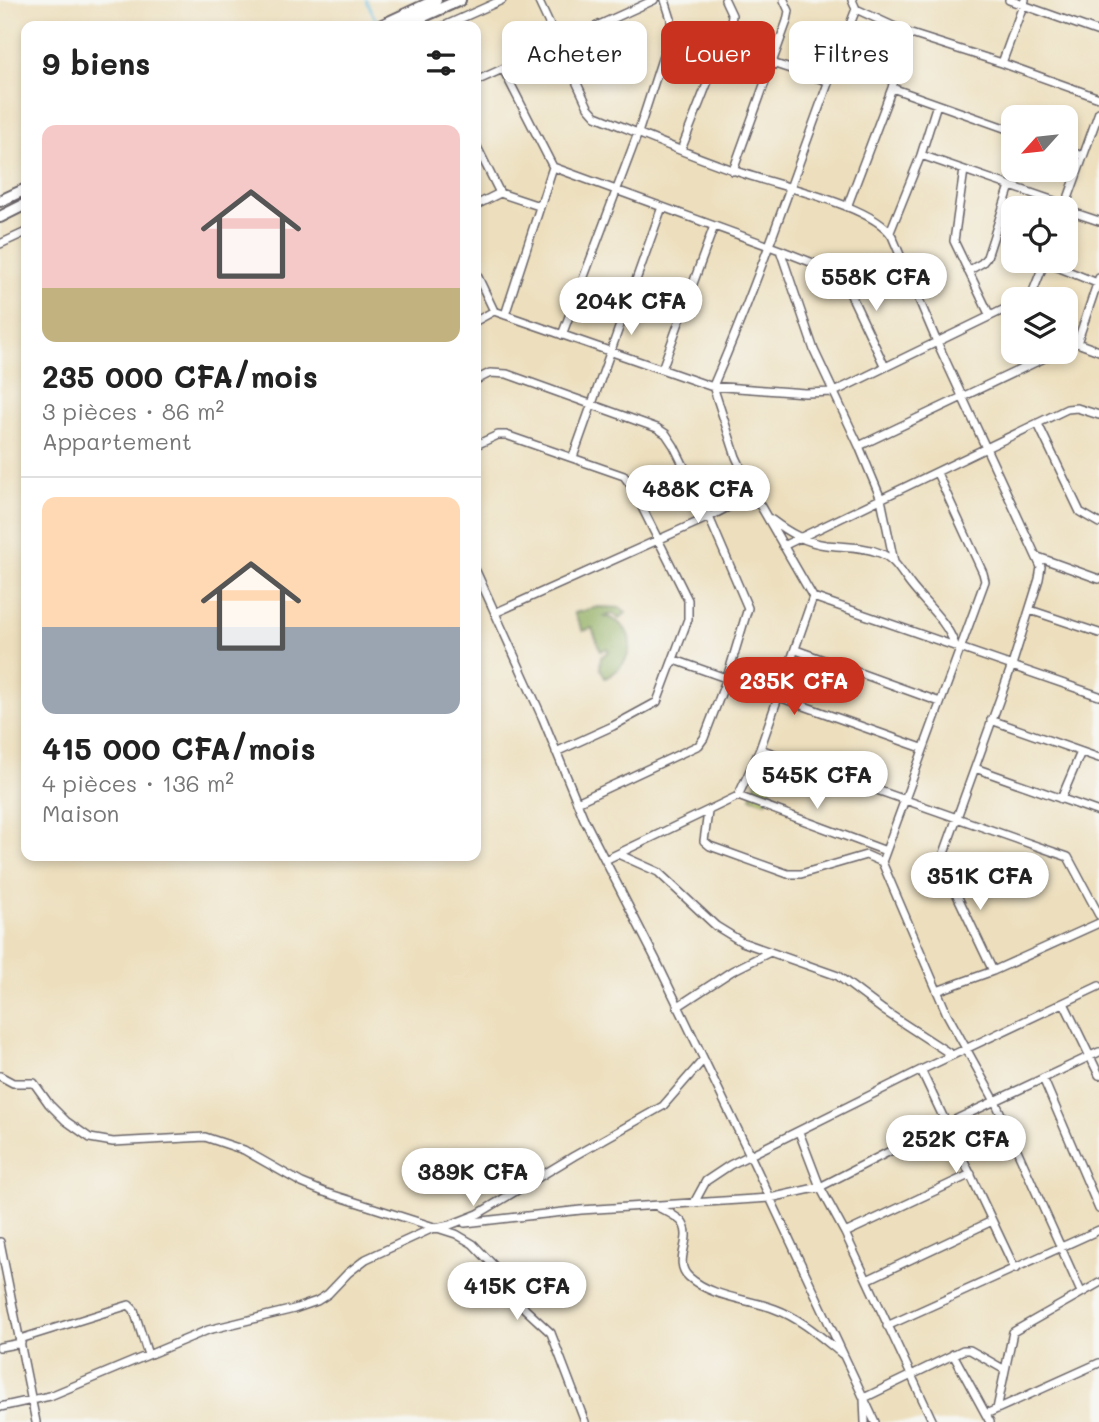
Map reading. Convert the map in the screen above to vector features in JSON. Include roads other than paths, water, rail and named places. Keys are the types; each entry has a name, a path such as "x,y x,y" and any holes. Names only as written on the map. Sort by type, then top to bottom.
{"main road":[{"path":"391,21 436,0"},
{"path":"423,21 460,0"},
{"path":"0,201 21,191"},
{"path":"0,217 21,206"}],"street":[{"path":"455,21 502,0"},
{"path":"538,0 548,21"},
{"path":"608,21 654,0"},
{"path":"562,335 638,133 671,31 671,19 665,0"},
{"path":"681,150 731,23 732,15 725,0"},
{"path":"775,54 788,17 784,0"},
{"path":"852,0 856,9 882,21"},
{"path":"1009,0 1024,3 1099,33"},
{"path":"1002,63 1024,3"},
{"path":"851,21 856,9"},
{"path":"913,35 1099,98"},
{"path":"481,79 502,69"},
{"path":"511,84 553,167 841,274 886,367"},
{"path":"577,84 590,111 596,116 733,171 847,206 890,232 962,397 1038,556 1041,575 1012,665 956,817 943,863 993,971"},
{"path":"733,171 764,84"},
{"path":"743,499 746,478 713,386 744,316 826,84"},
{"path":"847,206 893,84"},
{"path":"892,88 1001,127"},
{"path":"890,232 921,155 937,104"},
{"path":"1069,196 1099,112"},
{"path":"1078,154 1083,156"},
{"path":"481,155 500,193 539,206"},
{"path":"921,155 1035,196"},
{"path":"505,315 553,167"},
{"path":"964,170 953,237 955,247 990,316"},
{"path":"968,271 987,257 1010,186"},
{"path":"481,202 500,193"},
{"path":"573,457 662,207"},
{"path":"1078,213 1099,221"},
{"path":"662,369 714,226"},
{"path":"0,244 21,234"},
{"path":"780,250 814,351 881,499 894,562"},
{"path":"1077,273 1098,281 1078,340"},
{"path":"481,284 494,312"},
{"path":"481,318 494,312 505,315 713,386 806,393 834,392 1001,311"},
{"path":"1078,343 1099,351"},
{"path":"859,446 1032,364"},
{"path":"481,378 490,373 504,373 657,428 666,434 709,517 748,608 727,678 699,745 577,802"},
{"path":"783,546 1071,408 1099,415"},
{"path":"1038,424 1080,512 1099,523"},
{"path":"481,443 504,434 625,478 690,606 690,614 675,660 661,697 655,704 556,752"},
{"path":"936,473 985,577 983,590 958,646 882,862 937,991 995,1101 1081,1292"},
{"path":"495,613 709,517 743,499 760,505 813,597 1099,696"},
{"path":"769,518 801,539 880,552 894,562 948,629 958,646"},
{"path":"1038,556 1099,579"},
{"path":"481,582 577,802 802,1261 875,1422"},
{"path":"605,860 738,796 760,748 813,597"},
{"path":"1030,610 1099,633"},
{"path":"796,650 940,702"},
{"path":"675,660 922,748"},
{"path":"991,720 1099,758"},
{"path":"760,748 1069,857 1099,915"},
{"path":"1061,799 1081,752"},
{"path":"975,768 1099,812"},
{"path":"738,796 886,851"},
{"path":"708,812 704,841 710,846 789,874 801,874 866,855 882,862"},
{"path":"618,854 658,872 716,926 742,942 838,976 883,1010 953,1055"},
{"path":"937,991 993,971 1099,923"},
{"path":"677,1007 732,971 769,952"},
{"path":"694,1203 710,1177 750,1154 1099,986"},
{"path":"1064,1003 1099,1075"},
{"path":"0,1407 50,1396 208,1330 317,1301 328,1294 357,1265 434,1228 499,1218 770,1198 820,1187 947,1123 1099,1052"},
{"path":"450,1225 478,1214 663,1106 703,1060"},
{"path":"920,1070 1016,1269"},
{"path":"0,1076 13,1083 27,1082 37,1085 49,1104 66,1121 80,1133 96,1140 139,1141 205,1137 244,1150 302,1183 324,1192 456,1234 473,1244 496,1268 525,1310 551,1333 585,1422"},
{"path":"1043,1078 1099,1209"},
{"path":"799,1132 820,1187 845,1233 933,1422"},
{"path":"845,1233 971,1174"},
{"path":"658,1207 683,1224 687,1234 682,1265 689,1277 727,1297 773,1308 788,1315 818,1334 845,1357"},
{"path":"867,1280 992,1221"},
{"path":"887,1326 1099,1230"},
{"path":"0,1242 36,1422"},
{"path":"997,1409 1013,1332 1099,1283"},
{"path":"0,1347 129,1305 134,1310 148,1355"},
{"path":"864,1398 953,1354 970,1350 1005,1370"},
{"path":"953,1354 988,1418 997,1409 1099,1363"},
{"path":"864,1398 865,1422"}],"waterway":[{"path":"366,0 376,20"}]}
